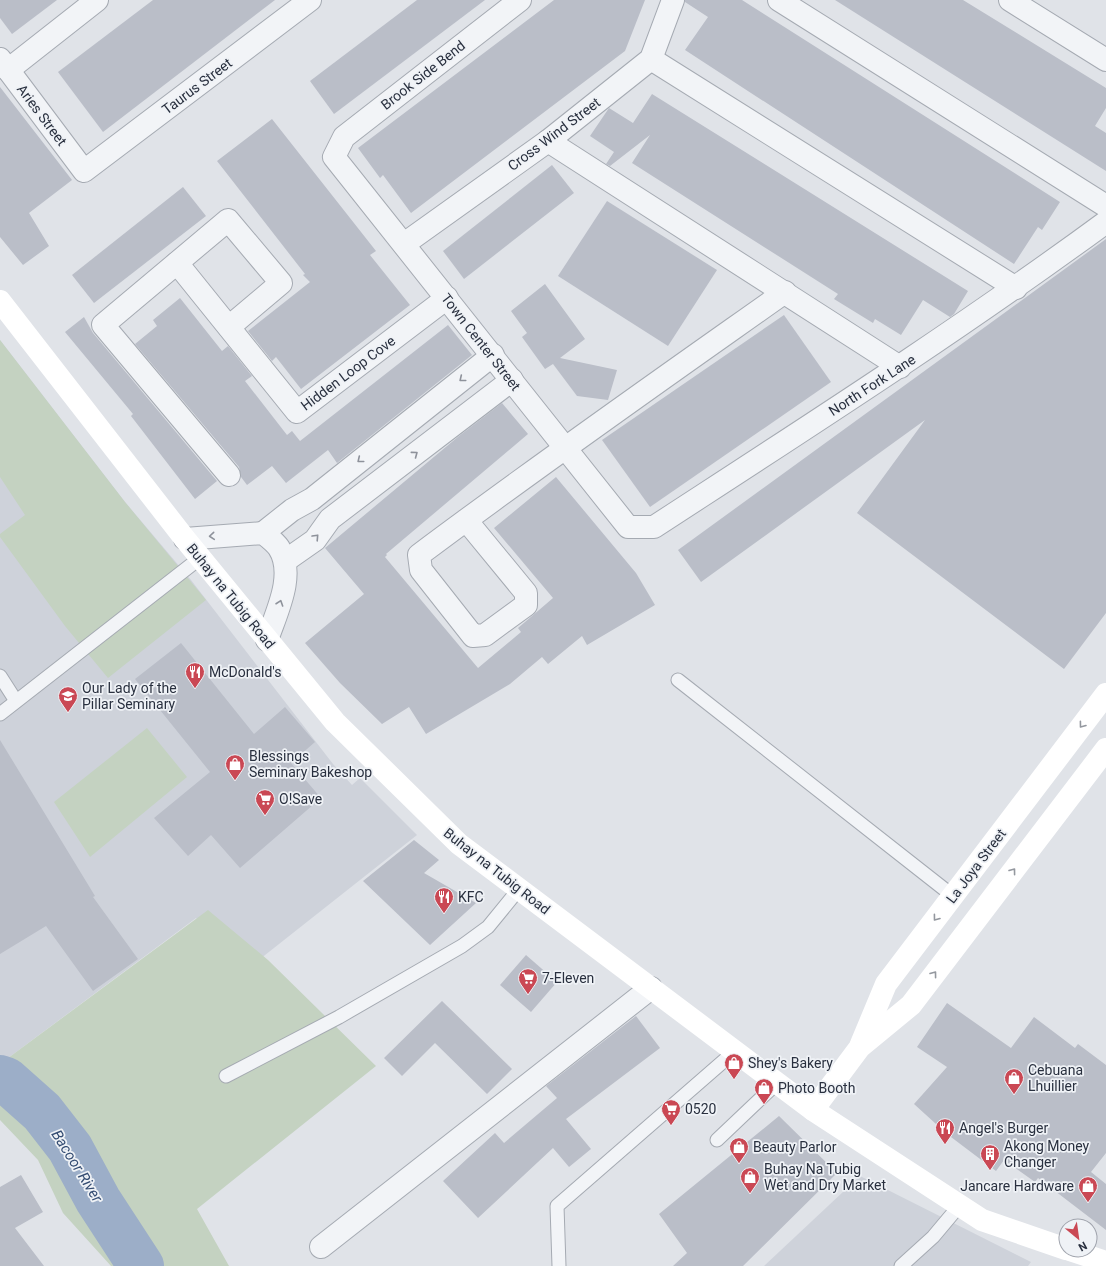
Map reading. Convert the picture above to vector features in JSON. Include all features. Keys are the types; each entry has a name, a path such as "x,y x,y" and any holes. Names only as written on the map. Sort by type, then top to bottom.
{"main road":[{"name":"Buhay na Tubig Road","path":"0,300 200,558 335,722 459,844 813,1110 982,1220 1058,1246"},
{"name":"La Joya Street","path":"860,1047 886,984 1106,694"},
{"name":"La Joya Street","path":"813,1110 860,1047 911,1005 1106,749"},
{"path":"1094,1258 1106,1262"}],"street":[{"path":"4,64 97,0"},
{"name":"Taurus Street","path":"84,171 310,0"},
{"name":"Brook Side Bend","path":"334,157 344,137 520,0"},
{"path":"673,0 651,58 1016,288"},
{"path":"779,0 1106,206"},
{"path":"1010,0 1106,60"},
{"name":"Cross Wind Street","path":"404,244 548,141 651,58"},
{"name":"Aries Street","path":"4,64 84,171"},
{"path":"548,141 900,366"},
{"name":"Town Center Street","path":"334,157 493,355 628,527"},
{"path":"229,327 281,283 228,220 103,325 229,475"},
{"name":"North Fork Lane","path":"628,527 654,527 1016,288 1106,222"},
{"name":"Hidden Loop Cove","path":"177,263 298,412 447,298"},
{"path":"466,520 526,593 526,605 485,635 473,636 421,570 419,555 466,520 565,448 785,292"},
{"path":"185,539 263,533 292,510 312,499 493,355"},
{"path":"285,561 315,540 330,519 512,380"},
{"path":"263,533 278,547 285,561 284,589 267,640"},
{"path":"321,1247 651,988"}],"lane":[{"path":"0,714 200,558"},
{"path":"0,676 16,701"},
{"path":"678,680 953,896"},
{"path":"226,1076 339,1017 462,946 488,927 519,889"},
{"path":"559,1266 557,1206 734,1052"},
{"path":"717,1140 777,1084"},
{"path":"901,1266 934,1237 959,1206"}],"shaded area":[{"name":"Our Lady of the Pillar Seminary","path":"0,340 125,502 191,580 333,764 352,785 360,778 417,835 250,967 196,918 0,1064"},
{"path":"860,1176 1031,1262 1028,1266 764,1266"}],"green space":[{"path":"0,340 125,502 206,600 108,678 65,626 0,537 0,534 25,515 0,477"},
{"path":"147,728 187,777 90,857 54,802"},
{"path":"208,910 268,960 376,1066 197,1209 229,1266 111,1266 63,1213 38,1160 0,1120 0,1064"}],"building":[{"path":"0,0 57,0 12,34 0,18"},
{"path":"153,0 275,0 103,132 58,72"},
{"path":"417,0 485,0 334,114 310,81"},
{"path":"554,0 645,0 625,51 411,213 383,175 380,178 358,148"},
{"path":"685,0 742,0 1060,202 1042,230 1038,227 1014,264 685,50 708,17 685,2"},
{"path":"835,0 963,0 1106,88 1106,108 1095,126 1106,133 1106,171"},
{"path":"0,87 72,180 29,213 49,246 23,265 0,237"},
{"path":"652,94 968,291 954,314 950,317 923,300 901,335 875,319 873,323 834,299 838,294 632,163 650,135 610,166 606,164 614,152 590,136 609,108 633,123"},
{"path":"272,119 376,251 370,255 410,305 301,389 276,357 272,361 248,331 310,282 303,275 305,274 217,161"},
{"path":"552,165 574,193 464,279 443,251"},
{"path":"183,187 206,216 94,303 72,275"},
{"path":"607,201 717,270 668,346 558,276"},
{"path":"1106,239 1106,613 1064,669 857,513 925,420 701,582 678,550"},
{"path":"545,284 585,339 560,358 617,370 608,400 577,396 553,364 545,369 522,337 527,333 511,311"},
{"path":"180,298 222,351 228,346 252,376 245,381 287,435 292,431 300,441 448,325 472,355 337,463 328,450 286,483 272,466 247,485 241,477 239,467 135,344 157,326 153,320"},
{"path":"784,315 831,382 650,507 602,440"},
{"path":"84,317 93,333 217,481 195,499 131,416 133,414 65,332"},
{"path":"502,403 528,434 386,554 387,555 385,557 478,668 521,632 518,628 553,598 494,528 556,477 636,573 655,605 587,645 582,636 548,664 542,657 510,684 426,734 409,707 382,724 340,683 305,643 364,594 325,548 459,436"},
{"path":"181,643 254,734 285,707 315,742 291,763 321,798 240,868 211,835 188,856 154,818 210,772 135,679"},
{"path":"0,740 95,896 93,897 138,959 93,991 46,926 0,954"},
{"path":"414,840 439,860 424,873 476,903 430,945 363,881"},
{"path":"526,955 557,982 531,1012 500,985"},
{"path":"442,1001 512,1069 487,1094 435,1043 402,1076 384,1058"},
{"path":"947,1003 1011,1048 1034,1017 1075,1048 1078,1044 1106,1065 1106,1153 1091,1172 1106,1184 1106,1230 1098,1224 1098,1218 1090,1218 1038,1178 1035,1182 1004,1160 996,1171 947,1134 914,1104 947,1067 917,1047"},
{"path":"636,1016 660,1048 566,1119 591,1149 569,1167 553,1148 478,1218 443,1181 495,1133 504,1143 557,1098 546,1086"},
{"name":"Buhay Na Tubig Wet and Dry Market","path":"779,1116 837,1173 743,1266 673,1266 687,1253 659,1214"},
{"path":"21,1175 43,1212 15,1228 44,1266 0,1266 0,1187"}],"waterway":[{"name":"Bacoor River","path":"0,1078 6,1080 42,1112 70,1148 98,1200 141,1266"}],"place":[{"name":"McDonald's","path":"195,689"},
{"name":"Our Lady of the Pillar Seminary","path":"68,713"},
{"name":"Blessings Seminary Bakeshop","path":"235,781"},
{"name":"O!Save","path":"265,816"},
{"name":"KFC","path":"444,914"},
{"name":"7-Eleven","path":"528,995"},
{"name":"Shey's Bakery","path":"734,1080"},
{"name":"Cebuana Lhuillier","path":"1014,1095"},
{"name":"Photo Booth","path":"764,1105"},
{"name":"0520","path":"671,1126"},
{"name":"Angel's Burger","path":"945,1145"},
{"name":"Beauty Parlor","path":"739,1164"},
{"name":"Akong Money Changer","path":"990,1171"},
{"name":"Buhay Na Tubig Wet and Dry Market","path":"750,1194"},
{"name":"Jancare Hardware","path":"1088,1203"}]}
